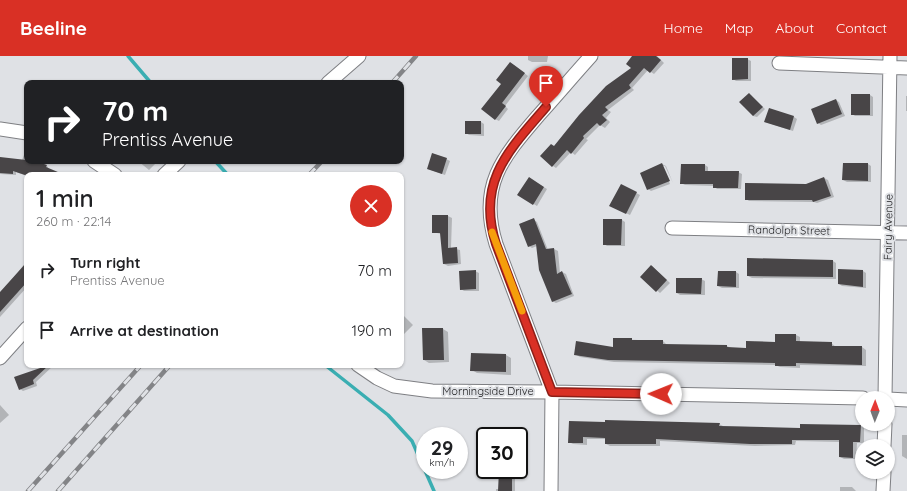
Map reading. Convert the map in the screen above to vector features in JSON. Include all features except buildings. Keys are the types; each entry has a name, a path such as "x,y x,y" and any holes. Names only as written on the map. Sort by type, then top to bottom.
{"street":[{"path":"331,80 358,56"},
{"path":"551,491 552,392 494,238 490,220 490,196 498,170 511,148 591,56"},
{"path":"779,63 890,62 907,68"},
{"name":"Fairy Avenue","path":"887,391 890,62"},
{"path":"0,129 24,133"},
{"path":"98,164 110,172"},
{"path":"167,172 176,164"},
{"name":"Randolph Street","path":"672,228 907,233"},
{"path":"0,358 24,331"},
{"name":"Morningside Drive","path":"362,368 377,378 394,386 413,390 855,398"},
{"path":"895,399 907,400"},
{"path":"883,491 884,479"}],"waterway":[{"path":"128,56 148,80"},
{"path":"218,164 225,172"},
{"path":"329,368 388,415 412,441 434,491"}],"railway":[{"path":"395,80 416,56"},
{"path":"312,172 319,164"},
{"path":"28,491 138,368"},
{"path":"58,491 167,368"}],"slow traffic":[{"path":"492,232 522,311"}],"route":[{"path":"546,107 511,148 504,159 493,183 489,208 492,232 496,244 552,392 661,394"}]}
